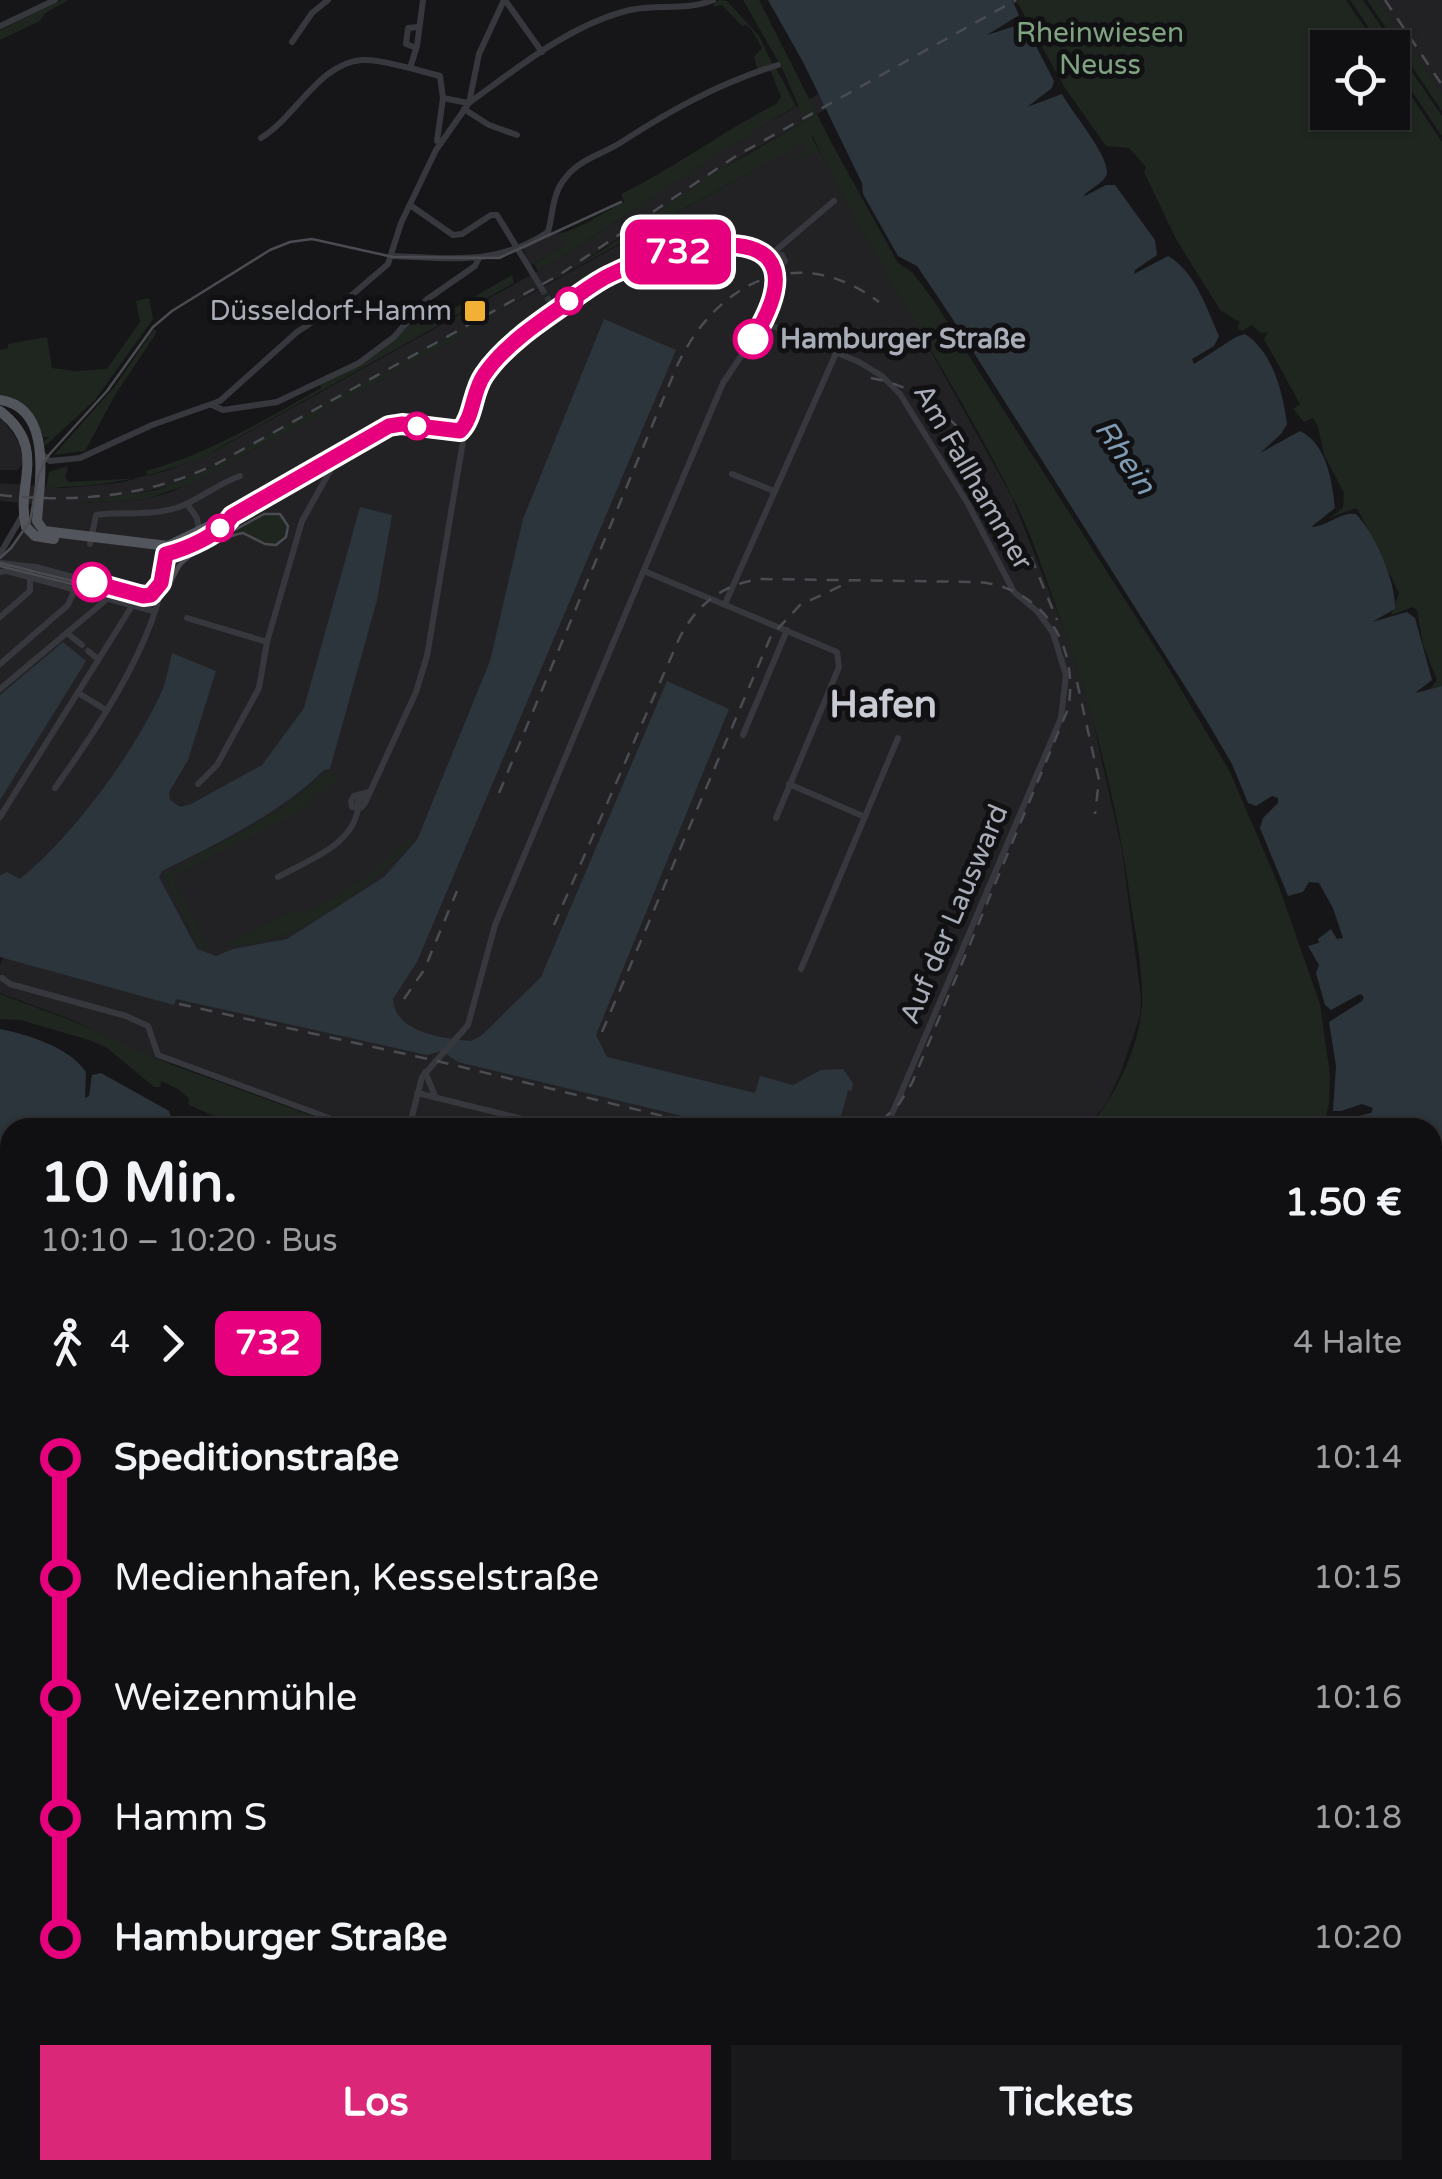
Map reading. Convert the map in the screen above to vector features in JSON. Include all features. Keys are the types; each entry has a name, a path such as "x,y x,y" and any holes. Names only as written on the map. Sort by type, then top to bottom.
{"main road":[{"path":"0,400 15,403 24,411 46,463 40,526 46,532 90,541"},
{"path":"0,411 14,413 15,403"},
{"path":"0,411 24,443 28,465 25,525 35,536 165,550 182,548 222,527 232,516"},
{"path":"16,428 22,421 33,428"},
{"path":"165,550 232,516"}],"street":[{"path":"0,26 55,0"},
{"path":"292,42 312,13 328,0"},
{"path":"410,68 414,47 406,44 408,28 418,27 423,0"},
{"path":"467,106 480,54 505,0 542,52"},
{"path":"24,443 34,459 46,463 80,458 152,425 212,405 297,332 356,292 393,256 398,231 440,143 467,106 542,52 603,18 654,6 695,6 714,0"},
{"path":"261,138 282,124 323,78 338,67 365,60 440,76 440,143"},
{"path":"393,256 479,258 518,248 548,232 559,188 586,158 720,84 778,65"},
{"path":"443,98 467,106 489,126 518,136"},
{"path":"770,256 834,201"},
{"path":"410,205 453,235 462,234 495,214 542,289"},
{"path":"232,516 391,425 460,431 466,426 486,371 556,312 610,275 697,246 736,245 770,256 780,254 786,262 776,270"},
{"path":"412,1118 426,1072 460,1037 470,1020 495,925 644,570 723,384 763,322 777,290 776,270 770,256"},
{"path":"212,405 223,410 277,402 359,364 391,340 420,306 475,266 479,258"},
{"path":"550,302 556,312"},
{"name":"Am Fallhammer","path":"763,322 836,351 882,376 897,390 968,504 1015,594 1038,613 1053,633 1066,675 1061,718"},
{"path":"725,604 836,351"},
{"path":"278,876 334,846 353,824 358,801 369,792 416,692 427,656 463,441 460,431"},
{"path":"198,784 217,765 262,682 266,642 302,521 330,470 328,460"},
{"path":"306,473 320,489"},
{"path":"732,474 774,491"},
{"path":"90,541 96,515 156,512 187,504 240,476"},
{"path":"187,504 197,518 199,532"},
{"path":"0,554 14,536 24,510"},
{"path":"197,518 212,524"},
{"path":"54,788 128,672 155,608 165,550"},
{"path":"0,563 36,566 143,596 156,600 155,608"},
{"path":"0,563 4,572 132,606 155,608"},
{"path":"0,618 30,592 30,568"},
{"path":"644,570 832,648 840,662 776,818"},
{"path":"143,596 154,594 161,583"},
{"path":"0,664 68,605 74,590"},
{"path":"0,688 107,600"},
{"path":"1,811 132,606"},
{"path":"187,618 266,642"},
{"path":"743,735 787,630"},
{"path":"67,632 98,659"},
{"path":"80,694 106,710"},
{"name":"Auf der Lausward","path":"890,1118 1061,718"},
{"path":"801,969 898,738"},
{"path":"789,784 865,817"},
{"path":"782,803 786,813"},
{"path":"2,978 10,984 126,1016 148,1026 158,1055 329,1118"},
{"path":"426,1072 436,1098"},
{"path":"418,1092 519,1118"}],"shaded area":[{"path":"986,0 1021,0 744,155 566,273 422,354 812,138 1012,497 1069,642 1091,712 1122,850 1141,998 1140,1016 1120,1075 1095,1118 321,1118 133,1049 70,1019 0,993 0,965 33,892 0,898 0,558 40,510 40,505 0,501 0,483 65,488 119,483 169,470 213,452 538,271 728,145","holes":["333,403 256,448 171,492 146,499 79,503 177,484 224,463"]},
{"path":"1378,0 1442,0 1442,95 1410,48 1410,30 1398,30"},
{"path":"558,231 566,246 530,266 523,248"},
{"path":"0,415 20,444 23,463 18,470 0,470"}],"green space":[{"path":"69,0 45,13 40,21 0,40 0,30"},
{"path":"743,0 759,0 898,263 913,273 934,301 1166,664 1230,772 1278,884 1320,1004 1330,1075 1326,1118 1095,1118 1125,1069 1137,1036 1142,1003 1140,963 1124,860 1090,712 1068,640 1019,511 811,133 817,150 791,163 806,151 802,144 546,284 705,179 805,121 783,70"},
{"name":"Rheinwiesen Neuss","path":"1016,0 1346,0 1366,30 1310,30 1310,130 1410,130 1410,94 1442,142 1442,686 1430,689 1437,680 1423,645 1417,610 1413,607 1391,615 1399,593 1358,510 1329,518 1343,508 1344,493 1324,455 1313,418 1304,422 1293,409 1300,404 1264,339 1268,332 1261,333 1252,325 1242,331 1237,328 1240,322 1220,310 1176,239 1144,172 1146,167 1129,148 1106,146 1065,88"},
{"path":"1350,0 1363,0 1383,30 1370,30"},
{"path":"1367,0 1378,0 1398,30 1387,30"},
{"path":"727,1 759,36 773,65 758,70 754,57 762,48 751,29 742,26 722,5 714,7 713,2"},
{"path":"1410,47 1442,94 1442,111 1410,64"},
{"path":"776,68 796,106 538,271 534,264 565,246 559,233 624,202 621,194 776,104 781,97 771,72 766,70"},
{"path":"1410,69 1442,116 1442,136 1410,88"},
{"path":"512,275 514,283 203,457 147,475 146,471 258,424 321,388 320,384 369,358 422,304 435,319"},
{"path":"537,289 192,483 146,499 79,503 157,490 201,473"},
{"path":"149,298 153,319 95,400 45,446 49,437 43,437 28,408 0,395 0,350 8,348 8,344 47,337 52,368 107,369 140,322 136,301"},
{"path":"154,329 157,332 115,395 85,451 54,455 115,386"},
{"path":"68,466 65,478 69,482 132,478 87,486 46,487 49,472"},
{"path":"270,513 280,515 287,523 286,536 278,543 269,545 247,533 229,534"},
{"path":"330,769 338,778 295,814 171,877 212,950 199,947 164,875 200,854 204,847 207,851 284,808"},
{"path":"408,839 413,841 376,877 304,926 253,943 228,945 297,909 302,916 331,899 372,872"},
{"path":"0,994 170,1064 318,1118 218,1118 189,1105 188,1098 178,1089 161,1081 160,1087 154,1087 107,1048 20,1020 0,1019"}],"water":[{"name":"Rhein","path":"768,0 1012,0 1019,15 987,35 1024,23 1054,81 1052,88 1027,107 1062,94 1107,169 1101,182 1083,197 1106,185 1115,185 1155,240 1157,255 1134,274 1168,256 1193,281 1219,336 1214,346 1192,359 1194,364 1245,334 1270,362 1287,424 1260,453 1300,431 1316,445 1326,464 1335,508 1311,527 1356,514 1383,558 1394,598 1395,609 1372,622 1407,612 1415,618 1432,680 1415,693 1442,686 1442,1118 1350,1118 1371,1113 1373,1108 1362,1104 1333,1111 1336,1066 1329,1022 1364,997 1360,994 1331,1010 1325,1005 1316,973 1319,965 1308,946 1319,943 1318,939 1331,929 1337,939 1343,938 1319,883 1309,882 1303,892 1288,896 1260,828 1278,798 1272,796 1256,806 1248,803 1232,764 1205,718 950,315 917,266 898,256 863,194 862,183"},
{"path":"604,319 676,350 417,962 393,999 396,1010 422,1032 471,1041 481,1036 541,977 667,681 729,709 596,1035 607,1057 755,1093 760,1076 793,1085 821,1070 843,1069 853,1083 840,1118 691,1118 458,1062 442,1051 427,1055 176,999 174,1005 0,957 0,875 7,872 20,879 81,817 119,767 150,715 164,686 172,653 216,671 188,760 169,792 170,800 180,807 191,804 262,765 304,708 360,507 392,515 377,600 330,769 268,814 162,871 159,877 197,949 216,956 287,939 384,877 417,840 490,661 523,519"},
{"path":"63,642 86,661 0,800 0,695"},
{"path":"0,1029 59,1049 79,1063 86,1072 85,1098 89,1096 92,1075 101,1073 169,1111 172,1118 0,1118"}],"tunnel":[{"path":"542,289 550,302"}],"tram line":[{"path":"0,558 30,521 38,477 47,457 107,391 153,327 270,250 312,239 393,257 499,258 621,202"},
{"path":"0,563 149,600 167,590 177,567 185,557 264,514 280,514 288,526 286,537 276,545 243,533 208,546 183,563 165,594 148,603 0,566"}],"railway":[{"path":"0,495 112,495 165,483 218,463 559,275 736,156 1016,0"},
{"path":"1385,0 1442,85"},
{"path":"499,793 677,366 694,337 714,312 737,293 762,280 790,273 819,274 849,284 879,302"},
{"path":"871,378 924,399 967,437"},
{"path":"1031,557 1057,620"},
{"path":"554,925 679,639 712,598 734,586 761,579 979,582 1022,596 1052,624 1062,643 1068,663 1068,709 912,1083 884,1118"},
{"path":"602,1032 771,636 800,605 845,584"},
{"path":"1077,682 1099,780 1095,814"},
{"path":"404,999 424,970 457,891"},
{"path":"179,1004 671,1118"}],"bus line":[{"name":"732","path":"92,582 146,597 151,595 161,583 166,554 222,527 232,516 389,426 460,431 467,423 477,386 491,366 569,302 616,272 706,244 736,245 762,253 774,266 778,284 753,339"}],"place":[{"name":"Düsseldorf-Hamm","path":"475,311"},
{"name":"Hamburger Straße","path":"753,339"}],"district":[{"name":"Hafen","path":"883,705"}]}
